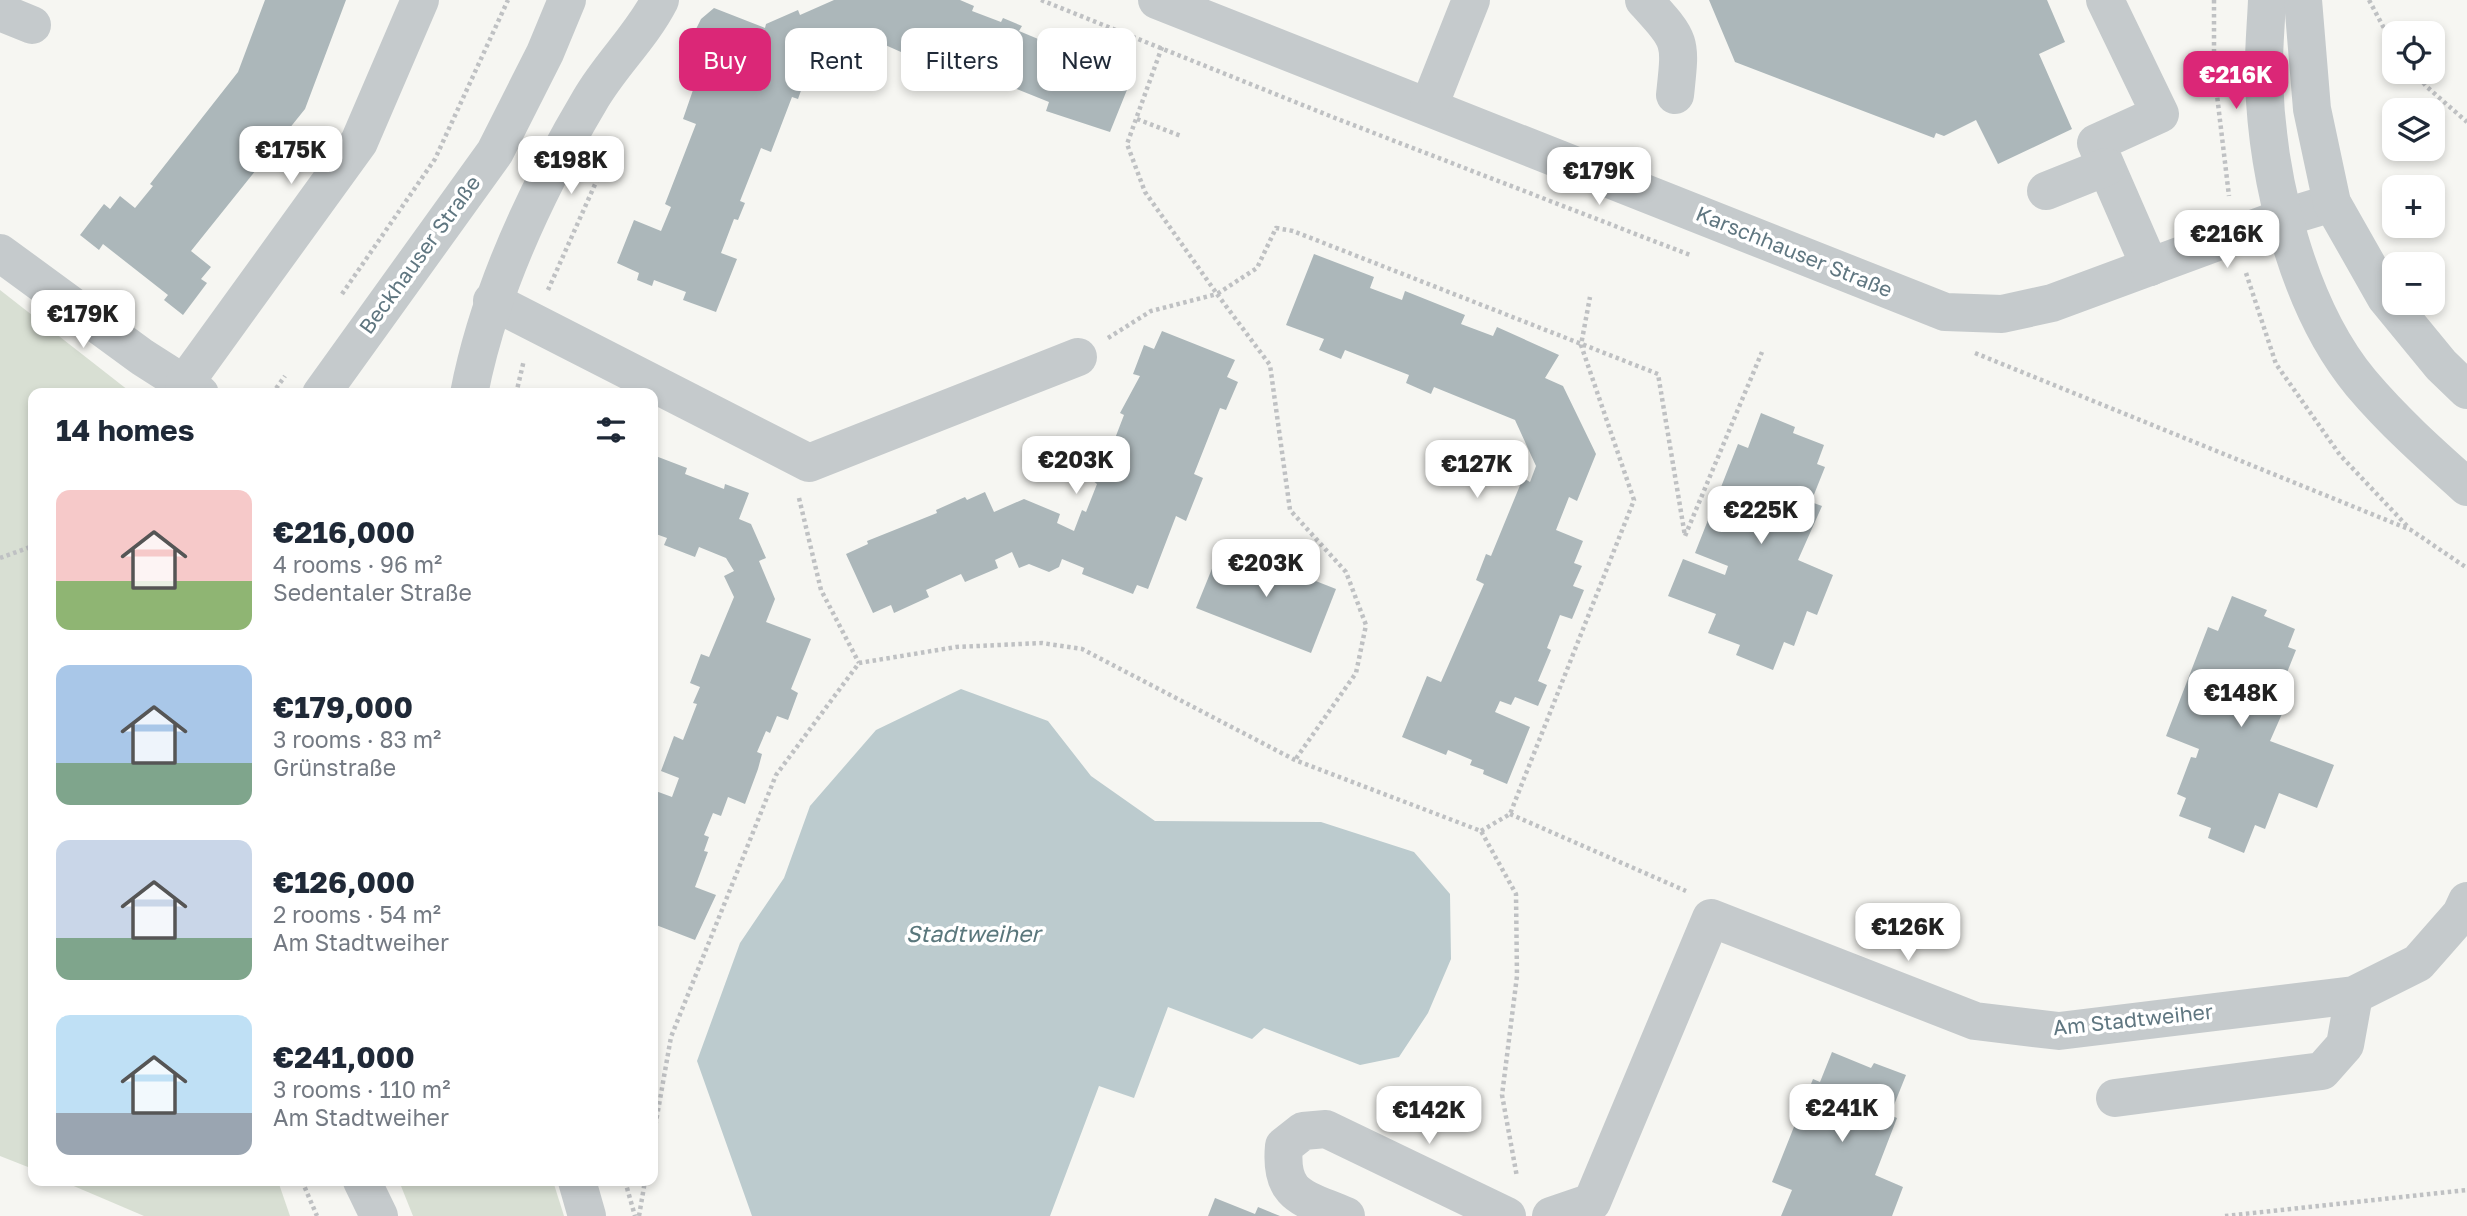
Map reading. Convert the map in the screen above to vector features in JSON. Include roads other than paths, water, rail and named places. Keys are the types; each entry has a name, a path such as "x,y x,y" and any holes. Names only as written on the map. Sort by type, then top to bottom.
{"street":[{"path":"193,388 359,142 419,0"},
{"name":"Beckhauser Straße","path":"325,388 495,152 545,53 567,0"},
{"path":"470,388 492,301 541,190 591,98 650,20 660,0"},
{"name":"Karschhauser Straße","path":"1157,0 1945,312 2002,314 2052,303 2283,218 2332,203"},
{"path":"1429,106 1471,0"},
{"path":"1643,0 1668,27 1680,47 1675,95"},
{"path":"2105,0 2160,114 2095,143 2150,267"},
{"path":"2267,0 2265,100 2283,218 2322,324 2360,381 2405,431 2467,487"},
{"path":"2303,0 2312,109 2332,203 2386,298 2441,365 2467,390"},
{"path":"2046,191 2106,167"},
{"path":"0,253 191,388"},
{"path":"492,301 535,320 809,463 1078,357"},
{"name":"Am Stadtweiher","path":"1551,1216 1592,1202 1711,918 1975,1021 2059,1031 2354,995 2418,963 2461,914 2467,901"},
{"path":"2115,1098 2322,1071 2345,1045 2354,995"},
{"path":"1346,1216 1295,1194 1282,1171 1284,1146 1303,1131 1326,1129 1513,1203"},
{"path":"364,1186 379,1216"},
{"path":"578,1186 587,1216"}],"water":[{"name":"Stadtweiher","path":"961,689 1048,721 1091,776 1155,821 1321,822 1414,852 1450,894 1451,959 1428,1013 1399,1057 1360,1065 1264,1028 1252,1039 1168,1007 1134,1098 1099,1086 1050,1216 752,1216 697,1061 740,943 784,878 810,806 876,730"}]}
